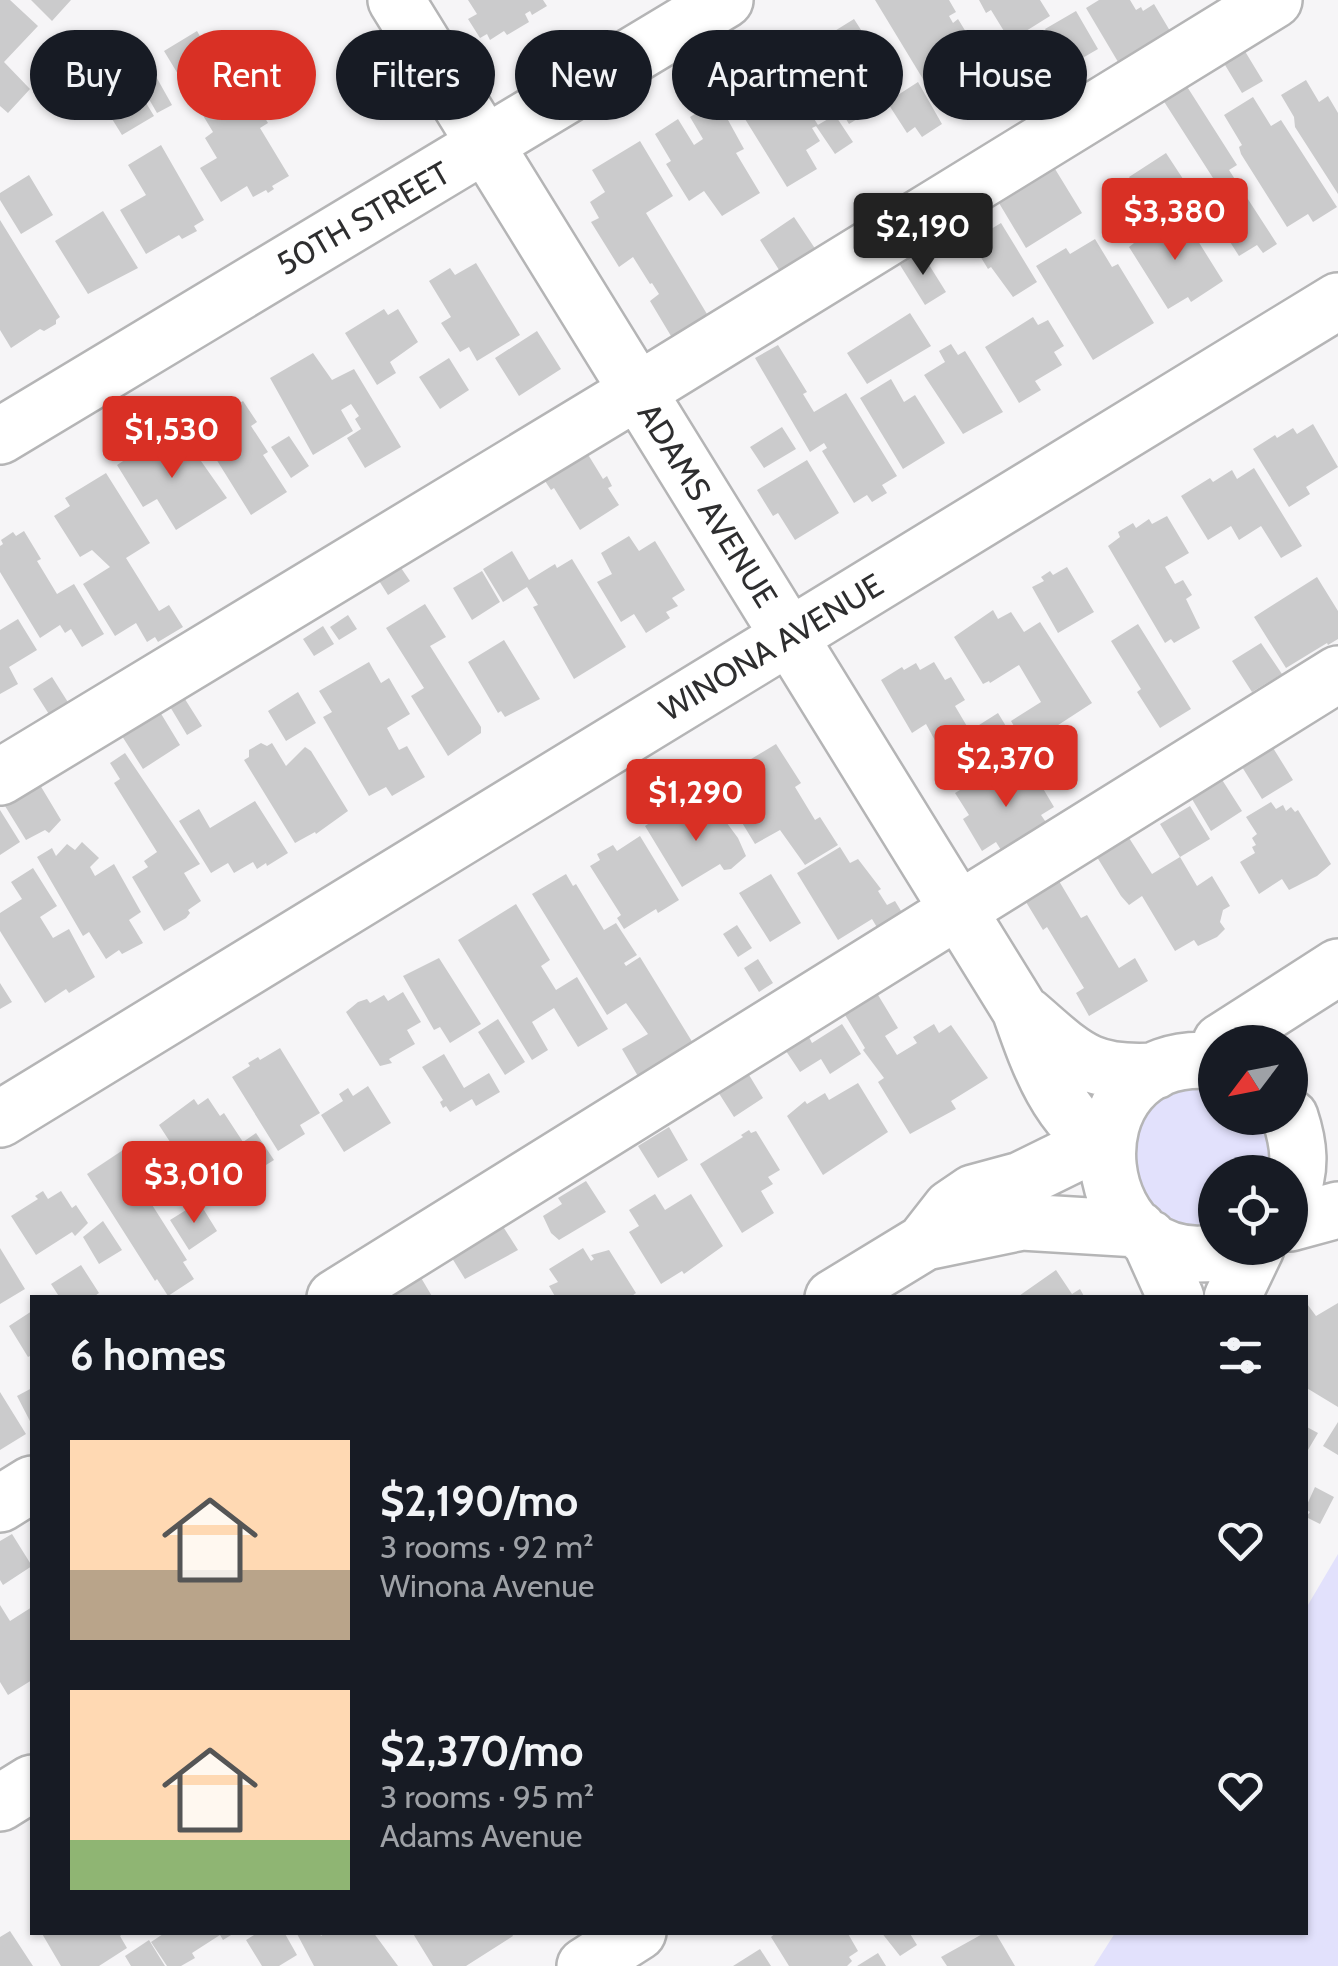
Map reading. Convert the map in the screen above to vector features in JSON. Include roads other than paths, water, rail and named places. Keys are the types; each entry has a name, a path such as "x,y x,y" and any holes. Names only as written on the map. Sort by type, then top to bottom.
{"street":[{"name":"ADAMS AVENUE","path":"396,0 1020,1010 1039,1064 1082,1132 1105,1149"},
{"name":"50TH STREET","path":"0,436 726,0"},
{"path":"0,778 638,392 1274,0"},
{"name":"WINONA AVENUE","path":"0,1119 1338,302"},
{"path":"341,1295 1338,674"},
{"path":"1298,1025 1331,972"},
{"path":"1247,1025 1331,972"},
{"name":"ADAMS AVENUE","path":"1020,1010 1090,1066 1121,1073 1198,1056"},
{"path":"1174,1295 1144,1234 1119,1207 1108,1180 1105,1149 1121,1103 1136,1085 1198,1056"},
{"path":"839,1295 925,1242 952,1208 1004,1162 1032,1124 1040,1097 1039,1064"},
{"path":"1308,1131 1338,1148"},
{"path":"973,1193 1022,1180 1076,1153 1105,1149"},
{"path":"1308,1218 1338,1210"},
{"path":"925,1242 1022,1222 1144,1234 1171,1249 1198,1254"},
{"path":"1233,1295 1248,1265"},
{"path":"0,1504 30,1485"},
{"path":"0,1803 30,1785"}]}
